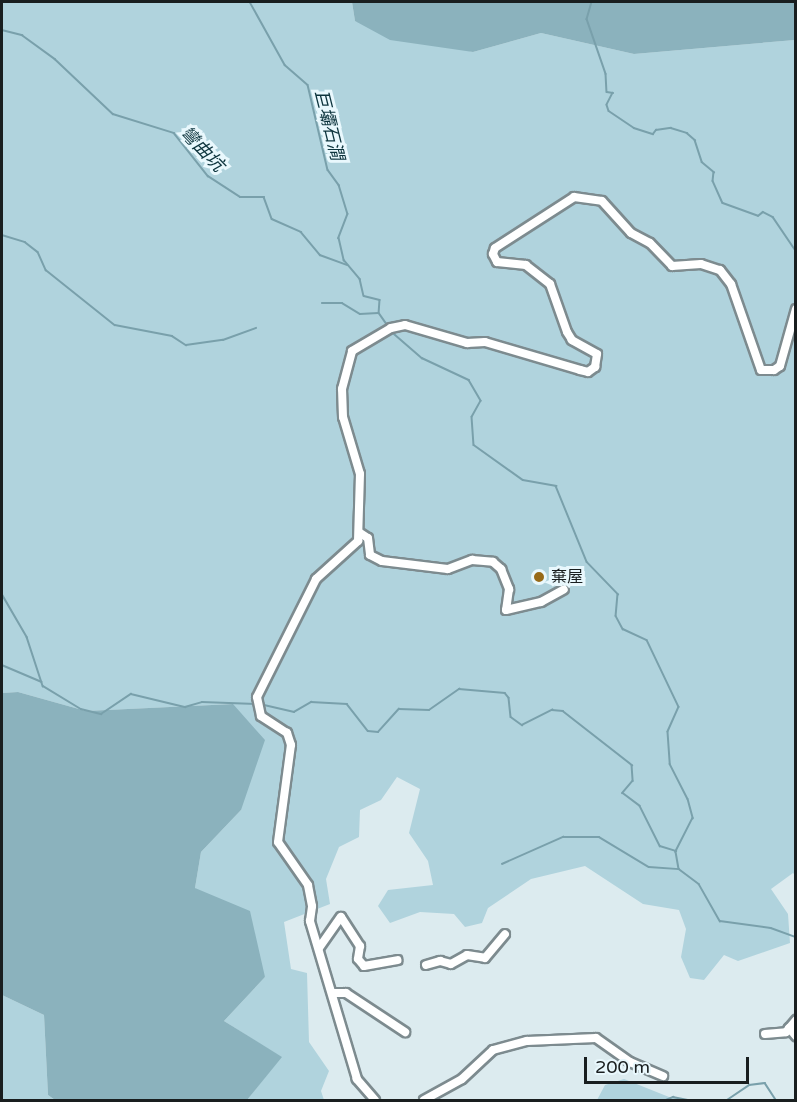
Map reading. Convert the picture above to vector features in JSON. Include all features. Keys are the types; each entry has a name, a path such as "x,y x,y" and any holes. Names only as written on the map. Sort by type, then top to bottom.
{"street":[{"path":"375,1101 357,1078 334,993 310,921 309,888 280,847 276,836 291,761 290,739 283,729 261,716 257,697 316,579 356,545 360,532 360,474 343,417 342,389 347,361 358,345 405,325 467,343 485,342 588,372 595,367 597,354 572,340 567,333 550,284 526,265 497,262 493,254 495,248 566,199 587,196 602,201 631,233 650,243 672,266 701,264 720,270 730,284 761,370 774,370 780,366 795,309"},
{"path":"360,532 368,538 370,555 382,561 448,570 472,560 493,561 501,568 509,589 506,610 541,602 564,590"},
{"path":"319,948 341,917 360,946 358,959 364,966 397,960"},
{"path":"426,965 440,961 451,964 466,955 485,958 505,934"},
{"path":"334,993 346,993 405,1032"},
{"path":"765,1035 789,1028 795,1020"},
{"path":"789,1028 795,1036"},
{"path":"424,1101 462,1079 493,1050 527,1041 596,1038 630,1062 663,1076"}],"shaded area":[{"path":"2,2 352,2 355,21 473,52 541,33 634,54 795,40 796,876 793,873 771,889 788,914 790,943 738,961 724,955 704,980 690,978 681,957 686,929 679,910 643,904 585,866 531,879 488,908 482,923 465,927 454,914 420,912 390,923 378,906 388,890 433,885 428,861 409,833 420,789 397,777 381,800 360,810 359,837 339,847 326,879 330,904 284,922 291,969 307,973 309,1042 329,1071 321,1091 324,1100 247,1100 281,1057 224,1021 265,977 195,888 201,852 241,810 233,704 86,711 18,692 2,693"},
{"path":"352,2 795,2 795,40 634,54 541,33 473,52 390,40 355,21"},
{"path":"18,692 86,711 233,704 265,740 241,810 201,852 195,888 250,911 265,977 224,1021 282,1057 247,1100 55,1100 48,1095 44,1015 2,995 2,693"},
{"path":"2,995 44,1015 48,1095 55,1100 2,1100"},
{"path":"624,1079 669,1097 690,1100 597,1100 605,1085"}],"waterway":[{"name":"巨壩石澗","path":"250,2 285,65 308,85 328,170 339,185 348,214 339,238 344,260 360,279 364,296 380,300 379,313 388,326"},
{"path":"592,2 587,19 606,74 607,92 613,93 607,105 609,111 634,128 653,134 656,130 671,128 687,133 695,140 702,162 714,172 713,181 723,203 758,216 763,212 773,217 796,251"},
{"name":"彎曲坑","path":"2,30 22,35 55,59 113,114 174,133 208,176 240,197 264,197 272,219 301,232 320,255 347,265"},
{"path":"2,235 25,242 38,252 46,270 115,325 172,336 186,345 223,340 256,328"},
{"path":"322,303 342,303 360,314 378,313"},
{"path":"392,332 422,358 469,380 481,401 472,417 474,445 523,480 556,486 587,562 618,594 616,616 623,629 647,640 679,707 668,732 670,764 688,799 693,818 676,852 679,869"},
{"path":"2,594 27,637 43,686 81,709 101,714 131,694 185,707 202,702 256,704"},
{"path":"2,665 42,682"},
{"path":"260,704 294,712 311,702 347,704 368,731 378,732 399,709 429,710 459,689 505,693 509,698 511,717 522,725 552,710 563,711 632,765 633,781 623,793 640,806 660,846 676,851"},
{"path":"502,864 563,837 599,837 649,867 679,869 699,884 720,921 771,928 796,937"},
{"path":"727,1100 749,1085 765,1083 776,1100"},
{"path":"666,1100 673,1097 689,1100"}],"place":[{"name":"棄屋","path":"539,577"}]}
